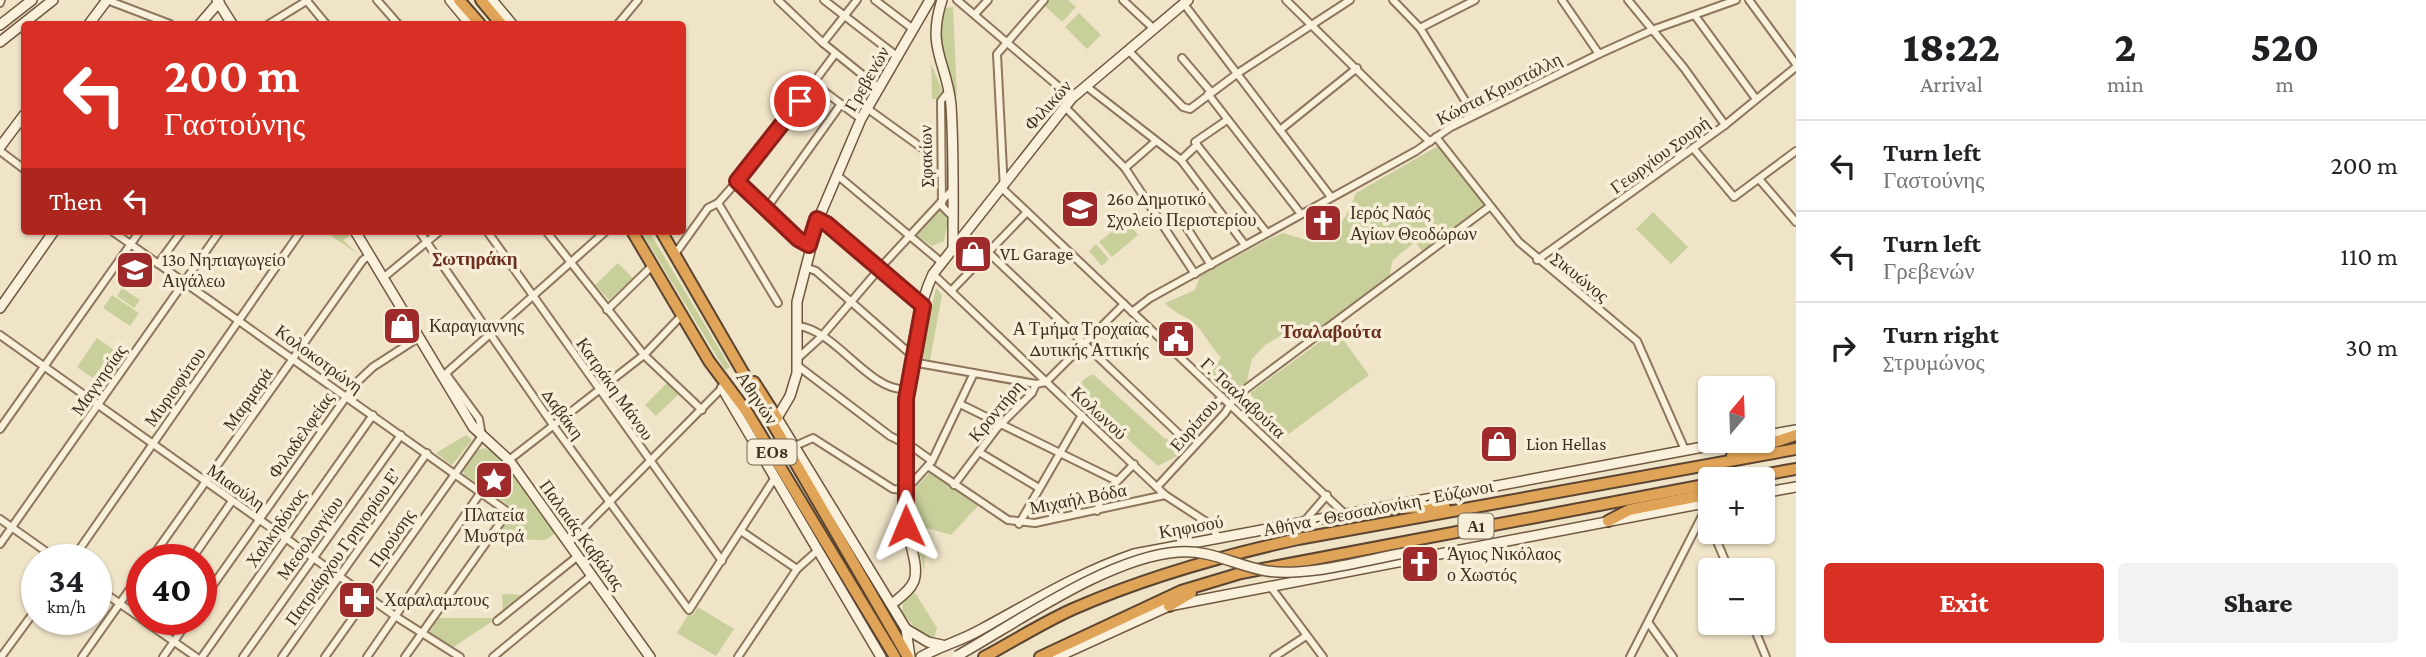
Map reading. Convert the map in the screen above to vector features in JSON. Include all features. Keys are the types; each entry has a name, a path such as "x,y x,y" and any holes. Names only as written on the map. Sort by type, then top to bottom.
{"highway":[{"path":"459,0 477,21"},
{"path":"481,0 498,21"},
{"name":"Αθηνών","path":"634,235 709,361 747,412 909,657"},
{"name":"Αθηνών","path":"663,235 734,355 895,657"},
{"path":"734,355 777,418"},
{"path":"709,361 722,388"},
{"path":"1719,462 1747,449 1796,433"},
{"name":"Αθήνα - Θεσσαλονίκη - Εύζωνοι","path":"988,655 1074,609 1190,566 1298,539 1796,449"},
{"path":"1775,474 1796,471"},
{"path":"1775,478 1796,471"},
{"name":"Αθήνα - Θεσσαλονίκη - Εύζωνοι","path":"1040,657 1161,600 1212,582 1359,548 1698,486"},
{"path":"1608,521 1629,510 1698,496"},
{"path":"1385,508 1476,507"},
{"path":"1169,606 1212,582"}],"main road":[{"path":"0,25 32,0"},
{"path":"26,21 53,0"},
{"path":"91,21 107,0"},
{"path":"450,0 468,21"},
{"path":"492,0 510,21"},
{"name":"Γρεβενών","path":"777,418 790,396 798,362 797,302 817,219 861,119 930,0"},
{"name":"Σφακίων","path":"942,0 935,27 938,59 948,92 954,188 951,248"},
{"path":"202,21 219,1 230,21"},
{"name":"Φιλικών","path":"951,248 1072,98 1186,2"},
{"path":"0,42 21,25"},
{"path":"0,149 21,119"},
{"path":"0,308 51,235"},
{"name":"Παλαιάς Καβάλας","path":"358,235 418,338 482,436 509,460 650,657"},
{"path":"892,604 909,588 914,577 907,537 907,389 923,306 933,274 951,248"},
{"name":"Αθηνών","path":"722,388 817,551 882,655"},
{"name":"Αθηνών","path":"777,418 906,629"},
{"path":"1775,435 1796,433"},
{"name":"Κηφισού","path":"921,657 942,645 979,631 1056,585 1134,554 1698,448"},
{"path":"1775,491 1796,487"},
{"path":"1057,657 1169,606 1269,584 1608,521 1698,507"},
{"path":"956,657 1080,586 1112,571 1163,554 1206,553 1260,569 1285,572 1405,552 1426,555"},
{"path":"906,629 928,642 942,645"},
{"path":"906,629 909,657"}],"street":[{"path":"107,0 162,21"},
{"path":"377,0 395,21"},
{"path":"620,21 638,0"},
{"path":"778,0 835,54 880,89"},
{"path":"824,0 898,57"},
{"path":"824,43 857,0"},
{"path":"875,0 913,29"},
{"path":"957,0 1072,98"},
{"path":"975,14 988,0"},
{"path":"1003,182 997,54 1044,0"},
{"path":"1123,0 1154,29"},
{"name":"Σικυώνος","path":"1286,0 1433,139 1537,260 1637,341 1685,450"},
{"path":"1129,51 1187,110 1238,73 1350,0"},
{"path":"1393,0 1420,28 1474,115"},
{"path":"1420,28 1475,0"},
{"path":"1562,0 1599,54"},
{"path":"1629,0 1685,68 1725,125"},
{"name":"Κώστα Κρυστάλλη","path":"1132,312 1150,299 1474,115 1652,30 1696,17 1723,3 1736,0"},
{"path":"1749,0 1796,65"},
{"path":"277,21 308,1 324,21"},
{"path":"1186,2 1331,197"},
{"path":"1696,17 1756,99"},
{"path":"675,254 708,208 718,203 737,181 835,54"},
{"path":"1182,58 1301,214"},
{"name":"Γεωργίου Σουρή","path":"1537,260 1725,125 1796,65"},
{"path":"1280,130 1357,68"},
{"path":"813,83 861,119"},
{"path":"1086,86 1181,160 1245,245"},
{"name":"Σφακίων","path":"948,92 941,101 942,199 943,209 953,217"},
{"path":"766,209 841,104"},
{"path":"1065,107 1125,168 1195,274"},
{"path":"867,108 929,153"},
{"path":"1227,120 1195,142 1267,233"},
{"path":"1125,168 1156,141"},
{"path":"1181,160 1197,145"},
{"path":"1693,148 1730,196 1737,197 1796,151"},
{"path":"0,149 21,166"},
{"path":"837,175 941,262"},
{"path":"1759,179 1796,222"},
{"path":"737,181 809,245"},
{"name":"Γ. Τσαλαβούτα","path":"1003,182 1004,190 1347,515"},
{"path":"798,362 909,235 954,188"},
{"path":"718,203 778,303"},
{"name":"Ευρίπου","path":"1157,487 1235,397 1489,207"},
{"path":"951,291 1027,212"},
{"path":"817,219 827,224 923,306"},
{"path":"1183,222 1211,265"},
{"name":"Κολοκοτρώνη","path":"118,235 508,512 421,634"},
{"path":"0,429 137,235"},
{"path":"158,264 179,235"},
{"name":"Μαγνησίας","path":"0,544 217,235"},
{"name":"Μυριοφύτου","path":"83,544 298,235"},
{"name":"Δαβάκη","path":"422,235 553,425 690,610 722,561"},
{"path":"383,278 436,235"},
{"name":"Κατράκη Μάνου","path":"490,235 722,561"},
{"path":"549,235 644,355 702,410"},
{"path":"444,375 602,235"},
{"path":"989,253 1086,342"},
{"name":"Μαρμαρά","path":"162,544 293,358 370,255"},
{"path":"607,310 653,265"},
{"path":"805,267 816,271 913,358 1036,384"},
{"name":"Κολωνού","path":"933,274 1165,495 1208,523 1219,538"},
{"name":"Κροντήρη","path":"954,485 979,452 1032,393 1036,384 1046,382 1124,304"},
{"path":"509,460 644,355 683,314"},
{"path":"798,326 821,337 892,389 907,389"},
{"name":"Μιαούλη","path":"0,335 447,654 460,657"},
{"name":"Φιλαδελφείας","path":"217,579 345,396 373,367 418,338"},
{"name":"Ευρίπου","path":"1086,342 1180,435 1185,436 1222,397"},
{"name":"Μιχαήλ Βόδα","path":"798,362 890,436 907,444 954,485 1008,520 1019,524 1165,495"},
{"path":"795,446 813,438 893,489 906,490 930,463 974,373"},
{"path":"569,543 722,388"},
{"path":"960,404 1117,481"},
{"name":"Χαλκηδόνος","path":"202,657 373,415"},
{"path":"1019,524 1082,415"},
{"name":"Μεσολογγίου","path":"243,657 401,435"},
{"name":"Προύσης","path":"325,657 482,436"},
{"path":"979,452 1039,488"},
{"name":"Πατριάρχου Γρηγορίου Ε'","path":"282,657 427,453"},
{"path":"1097,510 1102,497 1134,464"},
{"path":"722,561 774,479"},
{"path":"368,657 481,492"},
{"path":"1302,524 1327,495"},
{"path":"202,544 232,501"},
{"path":"0,519 36,544"},
{"path":"1630,657 1698,520"},
{"path":"741,531 797,569"},
{"path":"738,657 797,569 817,551"},
{"path":"497,621 578,556"},
{"path":"493,657 592,575"},
{"path":"1269,584 1323,657"},
{"path":"82,657 126,594"},
{"path":"112,598 126,608"},
{"path":"1648,622 1673,657"},
{"path":"1,657 21,630"},
{"path":"405,657 421,634"},
{"path":"165,635 196,657"},
{"path":"163,657 179,635"},
{"path":"1757,635 1766,657"},
{"path":"1274,657 1306,636"}],"green space":[{"path":"1047,0 1068,0 1076,7 1062,22 1043,4"},
{"path":"953,7 957,95 948,74 940,40 942,18 946,8"},
{"path":"1079,13 1101,35 1087,49 1065,27"},
{"path":"931,64 942,90 937,99 932,99"},
{"path":"1438,146 1485,205 1423,252 1415,242 1393,260 1389,278 1313,334 1289,331 1265,345 1252,359 1246,385 1230,396 1209,377 1221,357 1197,325 1165,303 1195,290 1200,276 1271,238 1283,233 1310,241 1329,232 1344,218 1356,193"},
{"path":"940,208 948,221 944,241 932,246 916,235"},
{"path":"1653,212 1688,247 1671,264 1636,229"},
{"path":"1126,220 1138,235 1112,257 1099,242"},
{"path":"330,235 350,235 343,240 358,254"},
{"path":"643,235 651,235 730,367 725,370"},
{"path":"1096,244 1109,259 1102,266 1089,251"},
{"path":"618,263 633,278 609,300 595,285"},
{"path":"122,288 140,300 134,308 117,296"},
{"path":"936,288 942,295 930,360 920,357"},
{"path":"112,295 139,313 130,326 103,308"},
{"path":"1336,330 1369,375 1283,438 1250,393"},
{"path":"97,338 114,350 93,378 77,367"},
{"path":"1093,374 1164,438 1177,443 1185,452 1158,466 1077,394 1083,380"},
{"path":"667,383 679,394 656,416 645,405"},
{"path":"466,435 472,440 452,465 436,453"},
{"path":"484,448 497,454 555,534 545,540 497,539 512,512 511,507 464,474 463,470 478,450"},
{"path":"930,472 978,506 951,535 927,528 924,571 914,529 912,492"},
{"path":"914,591 937,628 934,638 916,629 902,612 903,601"},
{"path":"502,594 523,595 503,612"},
{"path":"698,607 734,629 716,656 677,633 688,615 693,615"},
{"path":"438,618 491,618 493,621 452,648 429,634"}],"place":[{"name":"26ο Δημοτικό Σχολείο Περιστερίου","path":"1080,209"},
{"name":"Ιερός Ναός Αγίων Θεοδώρων","path":"1323,223"},
{"name":"VL Garage","path":"973,254"},
{"name":"13ο Νηπιαγωγείο Αιγάλεω","path":"135,270"},
{"name":"Καραγιαννης","path":"402,326"},
{"name":"Α Τμήμα Τροχαίας Δυτικής Αττικής","path":"1176,339"},
{"name":"Lion Hellas","path":"1499,444"},
{"name":"Πλατεία Μυστρά","path":"494,480"},
{"name":"Άγιος Νικόλαος ο Χωστός","path":"1420,564"},
{"name":"Χαραλαμπους","path":"357,600"}],"district":[{"name":"Σωτηράκη","path":"475,258"},
{"name":"Τσαλαβούτα","path":"1331,331"}],"route":[{"path":"800,101 737,181 798,239 809,245 817,219 827,224 923,306 906,399 906,526"}]}
